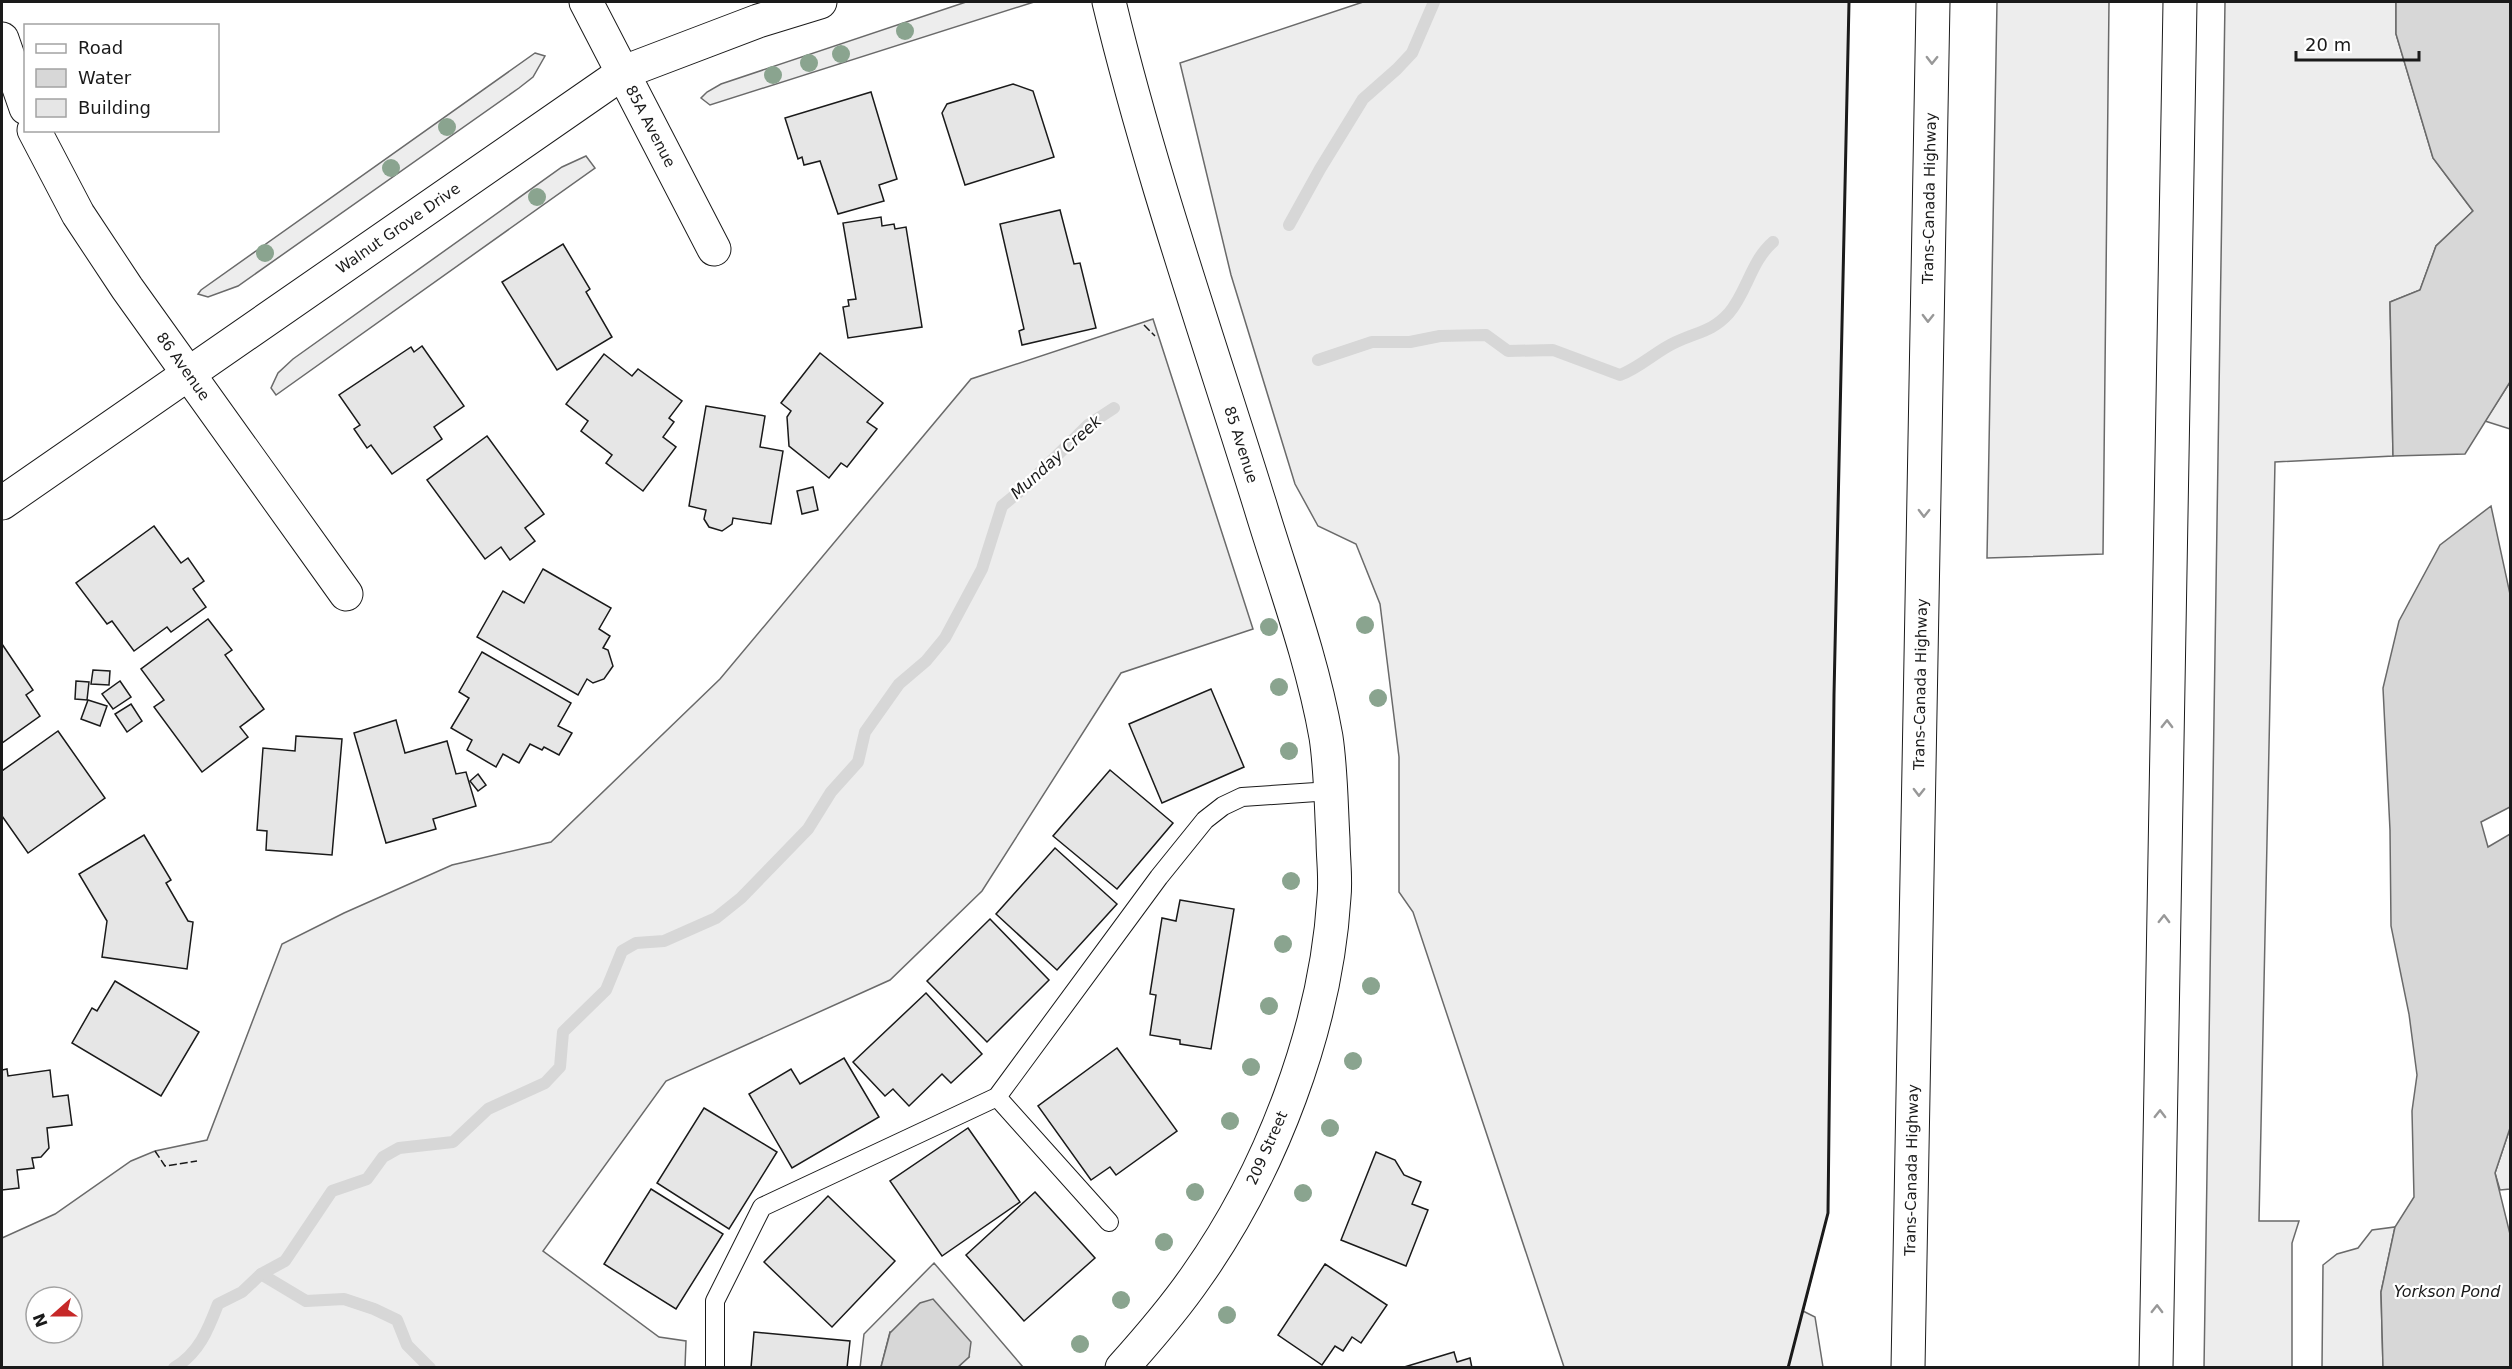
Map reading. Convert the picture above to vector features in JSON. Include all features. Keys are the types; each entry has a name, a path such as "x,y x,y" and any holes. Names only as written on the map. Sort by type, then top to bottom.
{"main road":[{"name":"85A Avenue","path":"586,2 714,249"},
{"name":"Walnut Grove Drive","path":"2,503 624,72 758,21 820,2"},
{"name":"85 Avenue","path":"1108,2 1159,185 1209,339 1313,678 1326,739 1331,792 1335,895"},
{"name":"Trans-Canada Highway","path":"1908,1368 1933,2"},
{"path":"2156,1368 2180,2"},
{"path":"2,39 24,102"},
{"name":"86 Avenue","path":"35,132 78,214 131,293 346,594"},
{"name":"209 Street","path":"1122,1368 1155,1331 1197,1277 1243,1200 1267,1152 1292,1092 1314,1019 1328,955 1335,895"}],"lane":[{"path":"715,1368 715,1302 762,1207 997,1097 1160,877 1205,820 1222,806 1242,797 1331,792"},
{"path":"997,1097 1109,1222"}],"shaded area":[{"path":"966,2 1034,2 710,105 701,98 721,84"},
{"path":"1363,2 1849,2 1834,695 1828,1213 1803,1311 1815,1317 1823,1367 1564,1367 1413,912 1399,892 1399,757 1380,604 1356,544 1318,526 1295,484 1231,275 1180,63"},
{"path":"1997,2 2109,2 2103,554 1987,558"},
{"path":"2225,2 2396,2 2396,34 2433,158 2473,211 2436,246 2420,290 2390,302 2393,456 2275,462 2259,1221 2299,1221 2292,1243 2292,1367 2204,1368"},
{"path":"535,53 545,56 533,77 519,88 238,286 208,297 198,294 201,290"},
{"path":"586,156 595,168 276,395 271,388 278,373 293,359 562,167"},
{"path":"1153,319 1253,629 1121,673 982,891 890,980 666,1081 543,1251 659,1337 686,1341 685,1367 2,1367 2,1238 55,1214 131,1161 155,1151 207,1140 282,944 344,913 452,865 551,842 720,679 971,379"},
{"path":"2510,382 2510,429 2485,421"},
{"path":"2510,1128 2510,1189 2500,1190 2495,1173"},
{"path":"2395,1227 2381,1292 2383,1367 2322,1368 2323,1265 2337,1254 2358,1248 2372,1230"},
{"path":"934,1263 1023,1367 958,1367 969,1357 890,1332 881,1367 860,1368 864,1334"}],"water":[{"path":"2396,2 2510,2 2510,382 2465,454 2393,456 2390,302 2420,290 2436,246 2473,211 2433,158 2396,34"},
{"name":"Yorkson Pond","path":"2491,506 2510,594 2510,807 2481,822 2488,847 2510,834 2510,1128 2495,1173 2510,1234 2510,1367 2383,1367 2381,1292 2395,1227 2414,1197 2412,1111 2417,1075 2409,1014 2391,926 2390,830 2383,688 2399,621 2440,545"},
{"path":"933,1299 971,1342 969,1357 958,1367 881,1367 890,1333 920,1303"}],"building":[{"path":"1013,84 1033,91 1054,157 965,185 942,113 947,104"},
{"path":"871,92 897,179 879,185 884,201 838,214 820,161 804,165 802,157 798,159 785,118"},
{"path":"1060,210 1074,264 1080,263 1096,328 1022,345 1019,331 1024,329 1000,224"},
{"path":"881,217 882,226 894,224 895,229 906,227 922,327 848,338 843,307 849,306 848,300 856,299 843,223"},
{"path":"563,244 590,289 586,292 612,337 557,370 502,282"},
{"path":"422,346 464,406 434,427 442,439 392,474 371,445 367,448 354,429 360,425 339,395 411,347 414,352"},
{"path":"820,353 883,403 867,422 877,429 847,467 841,463 829,478 789,446 787,417 791,411 781,403"},
{"path":"604,354 632,376 638,369 682,401 669,418 674,422 663,437 676,447 643,491 606,463 612,455 581,431 588,421 566,404"},
{"path":"706,406 765,416 760,447 783,451 771,524 733,518 732,524 722,531 709,527 704,519 706,510 689,506"},
{"path":"487,436 544,514 525,528 535,541 510,560 501,547 485,559 427,480"},
{"path":"813,487 818,510 802,514 797,491"},
{"path":"154,526 181,563 188,558 204,581 193,589 206,607 171,632 167,627 134,651 112,621 107,624 76,583"},
{"path":"543,569 611,608 599,629 610,636 603,648 608,650 613,666 604,679 593,683 587,679 578,695 477,637 503,591 524,603"},
{"path":"208,619 232,650 225,655 264,709 240,727 248,737 202,772 154,707 164,700 141,669"},
{"path":"2,644 33,690 26,695 40,716 2,743"},
{"path":"482,652 571,703 558,726 572,733 559,755 544,747 542,750 530,744 519,763 503,754 496,767 467,750 472,740 451,728 469,698 459,692"},
{"path":"93,670 110,671 109,685 91,684"},
{"path":"76,681 89,682 87,700 75,699"},
{"path":"120,681 131,697 113,709 102,694"},
{"path":"1211,689 1244,767 1162,803 1129,724"},
{"path":"88,700 107,706 100,726 81,719"},
{"path":"131,704 142,721 127,732 115,714"},
{"path":"396,720 405,753 447,741 456,774 466,772 476,806 433,819 436,829 386,843 354,733"},
{"path":"58,731 105,798 28,853 2,816 2,771"},
{"path":"296,736 342,739 332,855 266,850 267,831 257,830 263,748 295,751"},
{"path":"1110,770 1173,823 1117,889 1053,836"},
{"path":"478,774 486,785 478,791 470,781"},
{"path":"144,835 171,880 166,883 188,921 193,922 187,969 102,957 107,921 79,874"},
{"path":"1055,848 1117,904 1057,970 996,914"},
{"path":"1180,900 1234,909 1211,1049 1180,1044 1180,1040 1150,1035 1156,995 1150,994 1162,918 1176,921"},
{"path":"990,919 1049,980 987,1042 927,981"},
{"path":"115,981 199,1032 161,1096 72,1043 92,1008 97,1011"},
{"path":"926,993 982,1054 951,1083 942,1074 909,1106 893,1089 885,1096 853,1062"},
{"path":"1117,1048 1177,1131 1116,1175 1110,1167 1091,1180 1038,1106"},
{"path":"844,1058 879,1117 792,1168 749,1094 791,1069 800,1084"},
{"path":"7,1069 8,1076 50,1070 53,1097 68,1095 72,1125 47,1128 49,1148 41,1157 32,1158 34,1168 17,1170 19,1188 2,1190 2,1070"},
{"path":"704,1108 777,1152 729,1229 657,1183"},
{"path":"968,1128 1020,1202 942,1256 890,1181"},
{"path":"1376,1152 1395,1160 1404,1175 1421,1182 1412,1204 1428,1210 1406,1266 1341,1240"},
{"path":"651,1189 723,1234 676,1309 604,1264"},
{"path":"1035,1192 1095,1258 1024,1321 966,1255"},
{"path":"828,1196 895,1261 832,1327 764,1262"},
{"path":"1325,1264 1387,1305 1361,1343 1352,1337 1343,1351 1335,1346 1322,1365 1278,1335"},
{"path":"754,1332 850,1341 847,1368 751,1368"},
{"path":"1454,1352 1457,1362 1470,1358 1472,1368 1401,1368"}],"waterway":[{"path":"1289,225 1363,99 1412,53 1434,2"},
{"name":"Munday Creek","path":"1318,360 1372,342 1410,342 1440,336 1486,335 1508,351 1553,350 1620,375 1669,346 1710,328 1723,319 1735,305 1759,258 1773,242"},
{"name":"Munday Creek","path":"174,1368 196,1348 218,1304 242,1292 261,1274 285,1261 332,1191 367,1179 383,1157 399,1148 453,1142 488,1109 545,1083 560,1067 563,1032 606,990 622,951 636,943 664,941 716,918 741,898 808,829 831,792 858,762 865,732 899,684 926,661 945,638 982,569 1002,506 1025,487 1088,425 1114,408"},
{"path":"261,1274 306,1301 344,1299 397,1320 407,1345 430,1368"}],"fence":[{"path":"1144,325 1155,336"},
{"path":"155,1151 165,1166 197,1161"}],"wall":[{"path":"1788,1368 1828,1213 1834,695 1849,2"}]}
